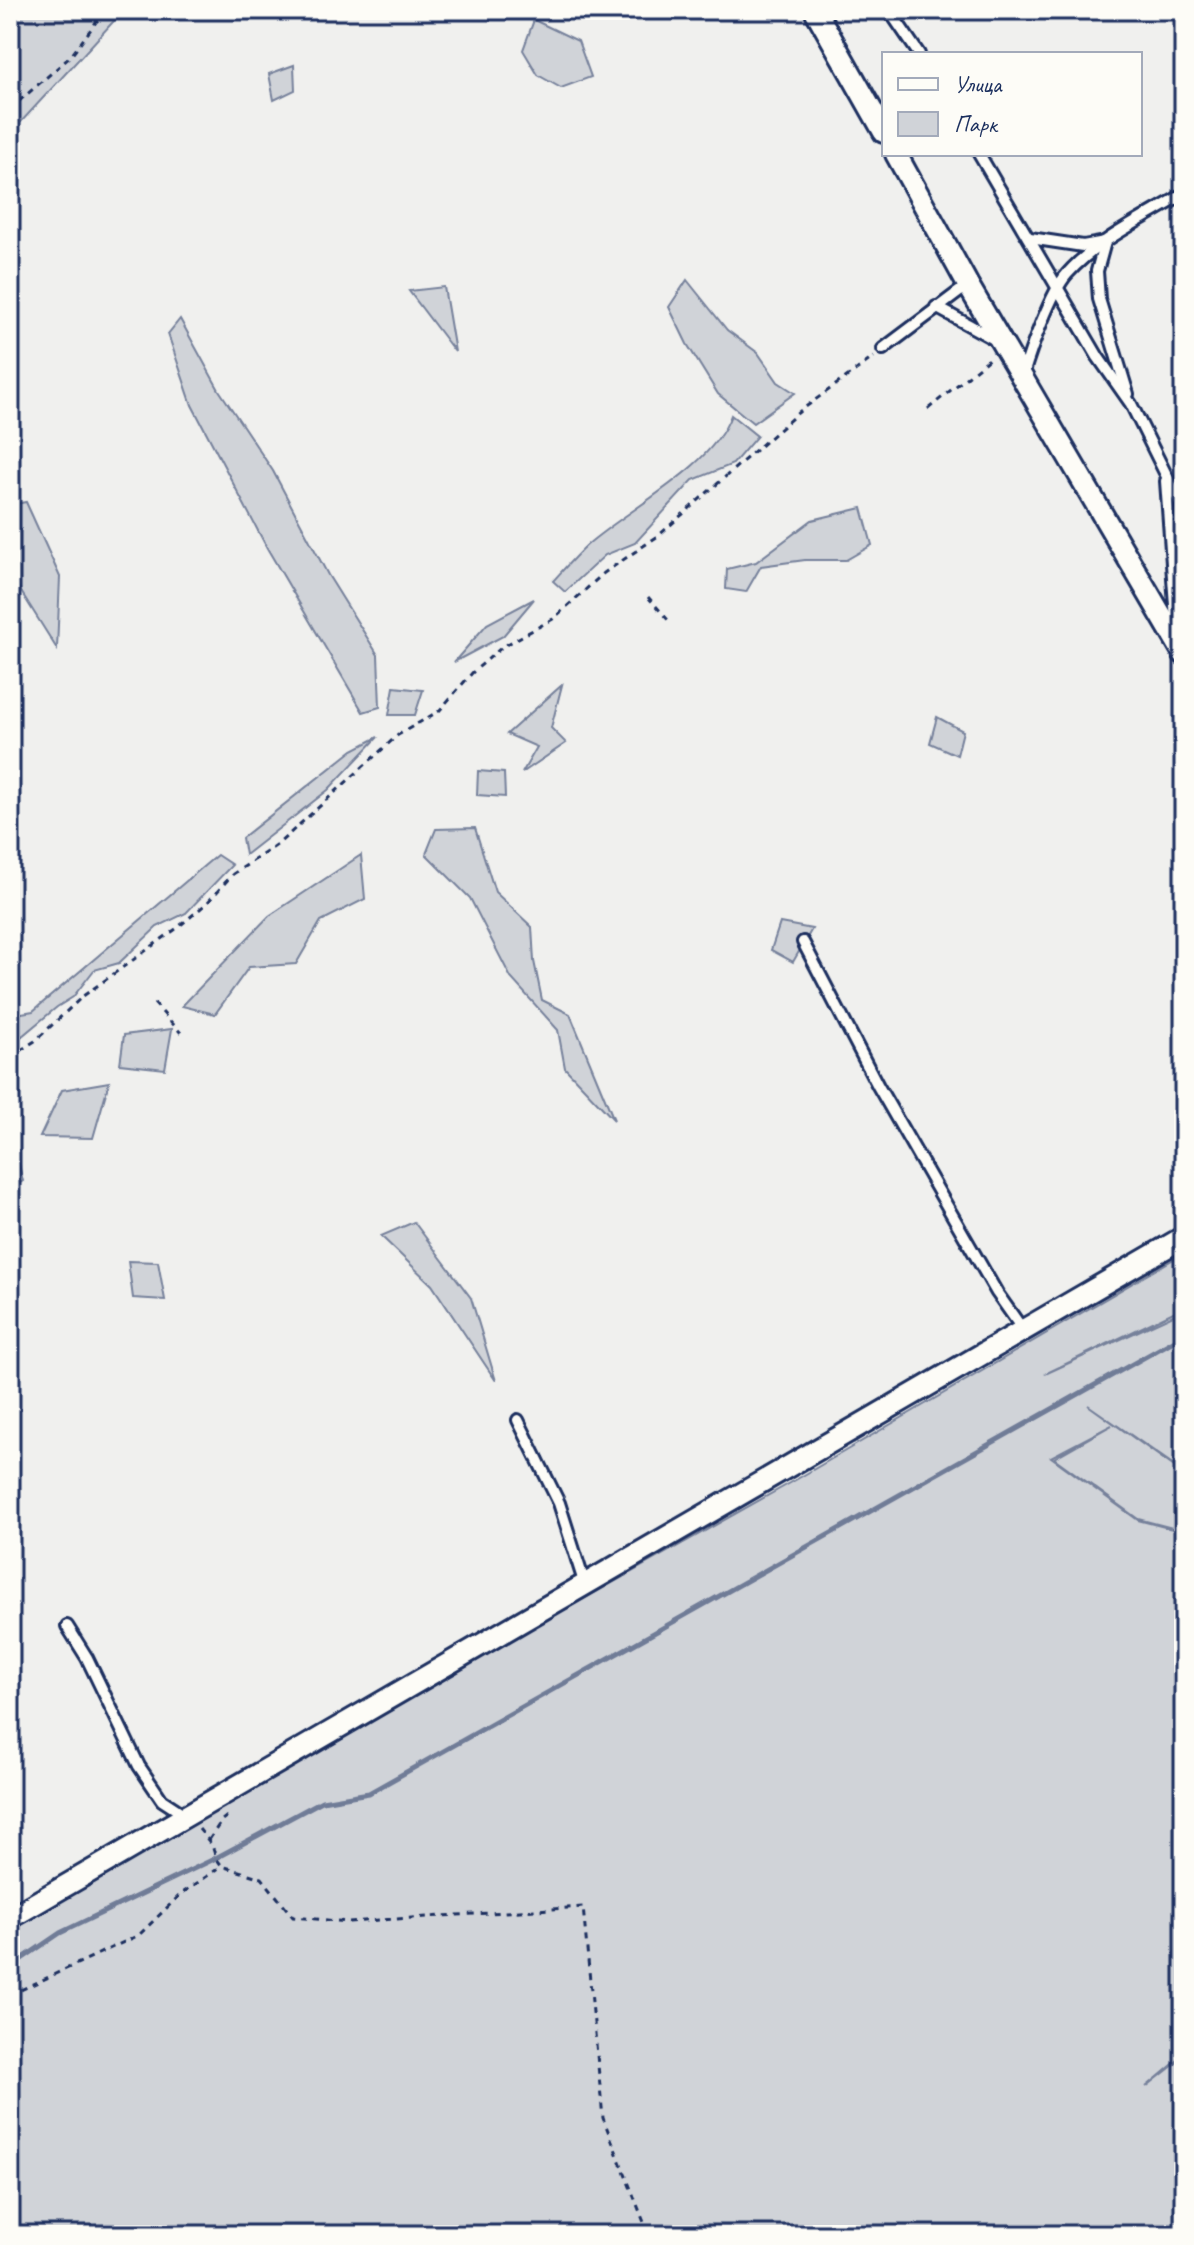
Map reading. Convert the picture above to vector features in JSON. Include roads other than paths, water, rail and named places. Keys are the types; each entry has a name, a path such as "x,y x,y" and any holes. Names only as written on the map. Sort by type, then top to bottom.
{"street":[{"path":"815,10 882,128"},
{"path":"897,156 968,285 1181,648"},
{"path":"10,1918 1184,1237"}],"lane":[{"path":"889,10 918,52"},
{"path":"980,156 1098,357 1131,404"},
{"path":"1023,375 1030,349 1066,275 1105,242 1184,194"},
{"path":"1030,238 1083,246 1105,242"},
{"path":"1105,242 1097,271 1099,299 1131,404 1184,511"},
{"path":"883,349 968,285"},
{"path":"936,307 1005,345"},
{"path":"1165,476 1181,648"},
{"path":"803,942 878,1086 997,1293 1023,1330"},
{"path":"518,1420 559,1503 585,1587"},
{"path":"67,1626 87,1658 139,1766 162,1800 185,1815"}],"waterway":[{"path":"10,1967 60,1933 212,1860 322,1801 369,1793 1184,1335"}]}
